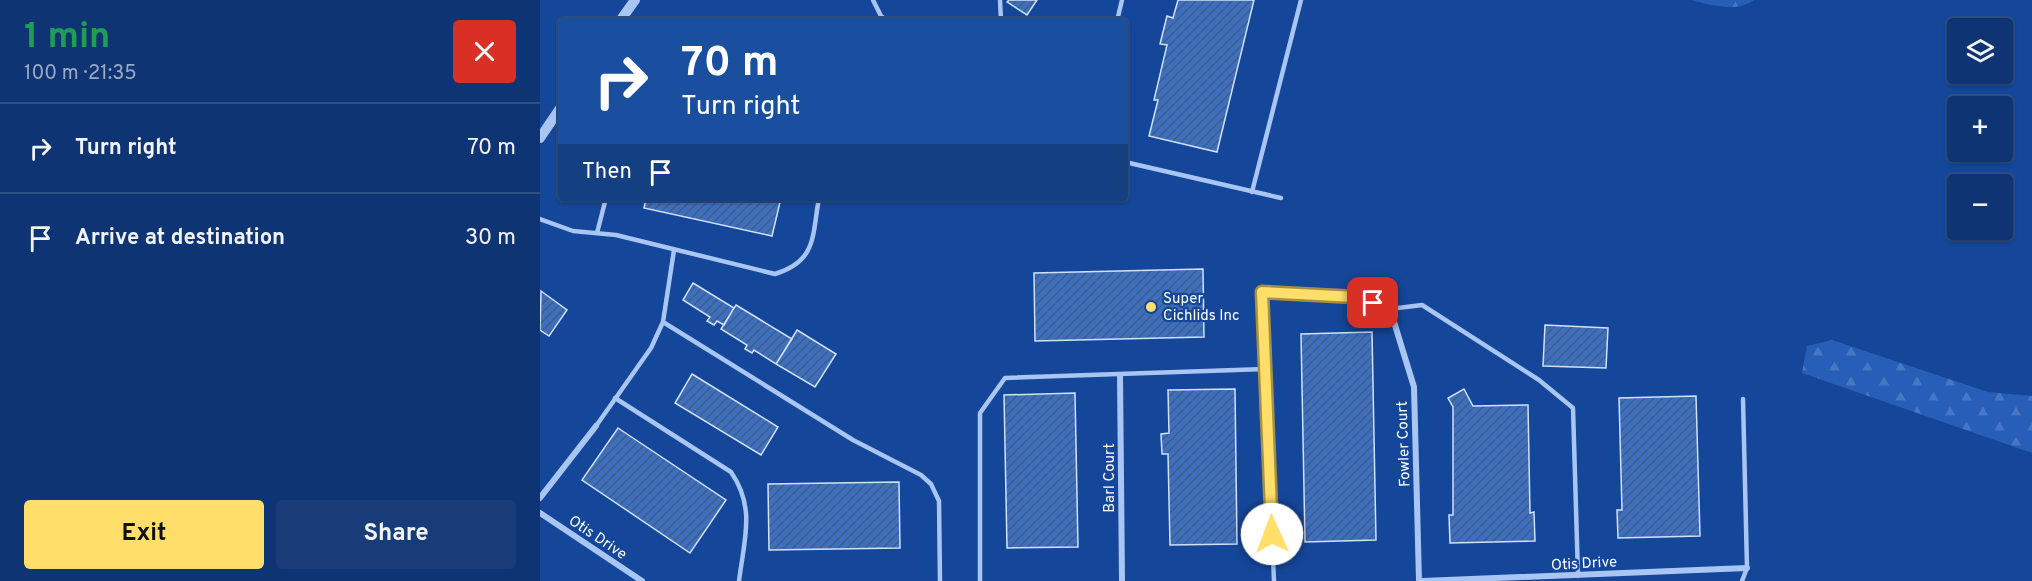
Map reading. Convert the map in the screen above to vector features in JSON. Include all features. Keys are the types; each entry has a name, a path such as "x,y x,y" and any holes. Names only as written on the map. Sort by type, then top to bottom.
{"street":[{"path":"622,18 635,0"},
{"path":"540,138 558,111"},
{"name":"Fowler Court","path":"1390,309 1414,387 1421,581"},
{"name":"Barl Court","path":"1120,375 1122,581"},
{"path":"540,498 596,426"},
{"name":"Otis Drive","path":"540,513 642,581"},
{"name":"Otis Drive","path":"1421,581 1747,568"}],"lane":[{"path":"873,0 884,18"},
{"path":"1000,0 1001,18"},
{"path":"1118,18 1122,0"},
{"path":"1251,192 1301,0"},
{"path":"1128,163 1281,198"},
{"path":"597,233 605,201"},
{"path":"540,219 573,231 616,235 775,274 795,268 808,254 818,201"},
{"path":"596,426 651,348 663,322 674,250"},
{"path":"1274,581 1262,292 1356,297 1390,309 1422,305 1539,380 1573,408 1578,576"},
{"path":"663,322 853,440 921,475 931,484 939,501 940,581"},
{"path":"980,581 980,413 1005,378 1265,369"},
{"path":"615,398 731,472 743,489 747,508 739,581"},
{"path":"1742,581 1747,568 1743,399"}],"green space":[{"path":"1691,0 1754,0 1731,7"},
{"path":"1832,340 1988,392 2032,396 2032,453 1802,373 1807,346"}],"building":[{"path":"1009,0 1037,0 1027,15 1007,2"},
{"path":"1178,0 1254,0 1217,152 1149,136 1158,100 1154,100 1167,45 1160,44 1167,16 1173,18"},
{"path":"645,201 780,201 772,236 644,208"},
{"path":"1203,269 1204,337 1035,341 1034,273"},
{"path":"693,283 734,308 724,325 717,321 714,325 707,321 710,317 683,300"},
{"path":"541,291 567,310 549,336 540,330"},
{"path":"736,305 792,339 776,364 754,350 752,353 745,349 747,345 721,329"},
{"path":"1545,325 1608,328 1606,368 1543,366"},
{"path":"797,330 836,354 815,387 776,364"},
{"path":"1372,332 1376,540 1305,542 1301,334"},
{"path":"692,374 778,427 761,455 675,403"},
{"path":"1235,389 1237,544 1170,545 1168,454 1162,454 1161,434 1169,433 1168,390"},
{"path":"1464,389 1473,406 1528,405 1530,513 1534,512 1535,541 1450,543 1449,515 1453,515 1453,407 1448,398"},
{"path":"1075,393 1078,547 1007,548 1004,395"},
{"path":"1696,396 1700,536 1618,538 1617,510 1622,510 1619,398"},
{"path":"618,428 726,500 690,553 582,480"},
{"path":"899,482 900,548 769,550 768,484"}],"place":[{"name":"Super Cichlids Inc","path":"1151,307"}],"route":[{"path":"1272,534 1262,292 1356,297 1373,303"}]}
